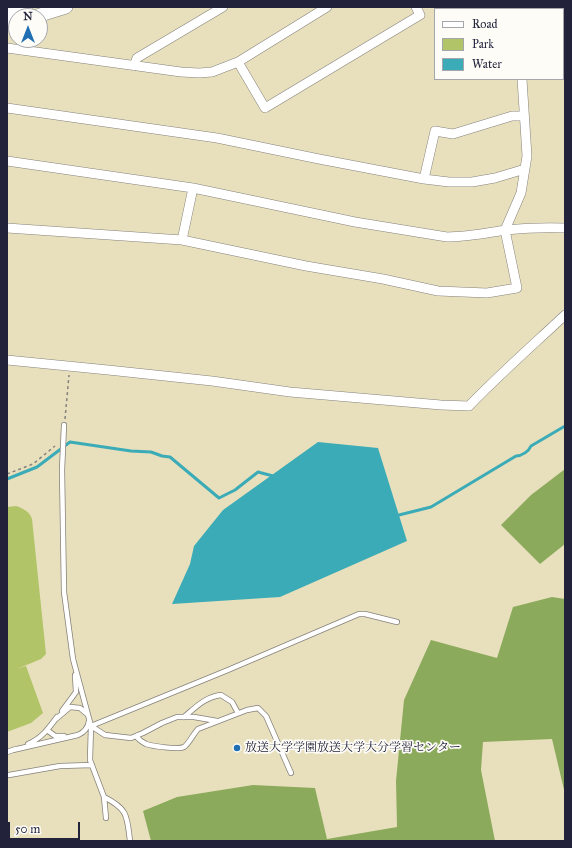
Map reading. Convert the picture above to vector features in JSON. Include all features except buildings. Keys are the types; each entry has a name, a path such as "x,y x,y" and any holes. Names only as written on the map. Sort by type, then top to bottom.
{"main road":[{"path":"7,13 26,7"},
{"path":"48,13 66,7"}],"street":[{"path":"134,66 137,58 223,7"},
{"path":"7,48 134,66 200,73 212,72 238,62 327,7"},
{"path":"238,62 265,108 420,15 416,7"},
{"path":"7,228 182,240 306,266 383,279 438,291 487,292 517,288 506,230 521,193 527,156 522,80"},
{"path":"7,108 217,138 424,179 448,182 472,182 525,170"},
{"path":"424,179 435,131 453,134 512,116 524,116"},
{"path":"7,161 193,188 355,222 448,237 462,237 534,227 565,228"},
{"path":"182,240 193,188"},
{"path":"7,360 212,381 297,393 433,405 469,406 495,379 521,357 565,315"}],"lane":[{"path":"7,752 35,741 47,730 76,692 63,577 62,470 64,425"},
{"path":"91,726 228,670 358,614 365,614 397,622"},
{"path":"73,659 91,726 90,760 104,797 106,818"},
{"path":"184,717 204,700 213,696 221,695 232,702 238,713"},
{"path":"13,750 80,734 86,730 88,725 88,716 84,710 80,708 70,707 56,718"},
{"path":"136,736 148,745 179,748 184,747 188,744 198,729 238,713 258,708 264,713 290,773"},
{"path":"91,726 105,735 124,738 136,736 170,720 184,717 204,718 217,721"},
{"path":"47,730 55,736 69,737"},
{"path":"9,775 60,766 92,765"},
{"path":"104,797 116,804 127,817 130,841"}],"path":[{"path":"64,425 69,367"},
{"path":"7,474 33,464 58,444"}],"green space":[{"path":"565,469 565,544 540,564 501,525 531,495"},
{"path":"16,506 30,514 32,519 46,654 41,659 17,669 26,666 43,713 31,723 7,732 7,507"},
{"path":"552,597 565,599 565,794 552,739 483,742 481,770 495,841 151,841 143,811 177,797 253,785 315,788 327,839 397,827 396,781 404,700 431,640 497,658 513,607"}],"water":[{"path":"318,442 378,448 407,541 280,597 172,604 190,564 194,546 223,510"}],"waterway":[{"path":"395,516 431,507 516,456 525,453 531,446 565,426"},
{"path":"7,479 37,467 70,442 131,451 151,452 170,457 219,498 235,490 258,472 273,476"}],"place":[{"name":"放送大学学園放送大学大分学習センター","path":"237,748"}]}
